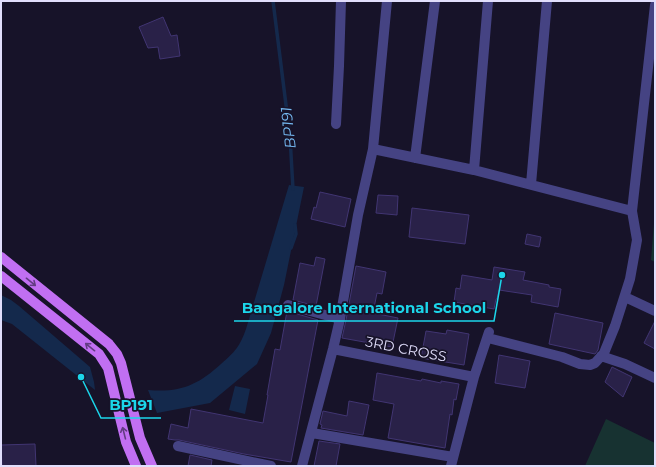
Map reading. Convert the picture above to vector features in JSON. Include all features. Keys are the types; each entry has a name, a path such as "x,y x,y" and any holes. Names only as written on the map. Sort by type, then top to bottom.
{"main road":[{"path":"1,257 109,344 121,363 140,438 152,466"},
{"path":"1,276 99,354 108,368 126,442 136,466"}],"street":[{"path":"336,124 341,1"},
{"path":"302,466 312,433 340,319 358,216 373,149 387,1"},
{"path":"415,158 435,1"},
{"path":"474,170 488,1"},
{"path":"531,184 547,1"},
{"path":"312,433 452,461 474,376 489,334 587,366 593,364 604,353 630,279 637,240 632,211 655,5"},
{"path":"373,149 474,170 632,211"},
{"path":"624,297 655,311"},
{"path":"288,305 340,319"},
{"name":"3RD CROSS","path":"333,349 474,376"},
{"path":"601,356 625,364 655,378"},
{"path":"178,446 271,466"}],"green space":[{"path":"655,211 655,262 651,260"},
{"path":"606,419 655,443 655,466 585,466"}],"water":[{"path":"289,185 304,187 284,285 271,333 257,364 210,403 157,413 148,390 159,391 179,389 196,382 226,360 242,340"},
{"path":"1,295 19,306 90,367 95,390 12,324 1,320"},
{"path":"235,386 250,389 245,414 229,410"}],"building":[{"path":"163,17 171,36 177,35 180,56 160,59 158,47 148,48 139,27"},
{"path":"320,192 351,199 345,227 311,219 314,207 316,208"},
{"path":"378,195 398,196 397,215 376,213"},
{"path":"412,208 469,215 465,244 409,237"},
{"path":"527,234 541,237 539,247 525,244"},
{"path":"316,257 325,259 316,306 293,300 300,263 314,266"},
{"path":"356,266 386,272 382,294 377,293 373,313 398,318 392,347 342,338"},
{"path":"494,267 525,272 523,280 561,289 558,307 531,302 532,295 499,290 494,309 454,302 456,288 460,289 462,275 492,280"},
{"path":"287,311 318,320 291,462 168,439 171,424 188,428 191,409 263,423 275,349 280,350"},
{"path":"555,313 603,323 598,350 595,354 549,344"},
{"path":"655,321 655,349 644,343"},
{"path":"447,330 469,334 464,365 421,358 426,331 446,334"},
{"path":"499,355 530,361 525,388 495,383"},
{"path":"612,367 632,377 623,397 605,382"},
{"path":"377,373 421,381 422,379 441,383 441,381 459,384 456,400 454,399 452,415 450,414 445,448 388,438 394,404 373,400"},
{"path":"349,401 369,405 363,435 321,428 322,425 320,424 323,411 347,416"},
{"path":"319,441 340,444 336,466 314,466"},
{"path":"35,444 36,466 2,466 1,445"},
{"path":"190,455 212,460 211,466 188,466"}],"waterway":[{"name":"BP191","path":"273,1 290,137 293,189"},
{"name":"BP191","path":"291,248 296,234 295,225"}],"place":[{"name":"Bangalore International School","path":"502,275"},
{"name":"BP191","path":"81,377"}]}
